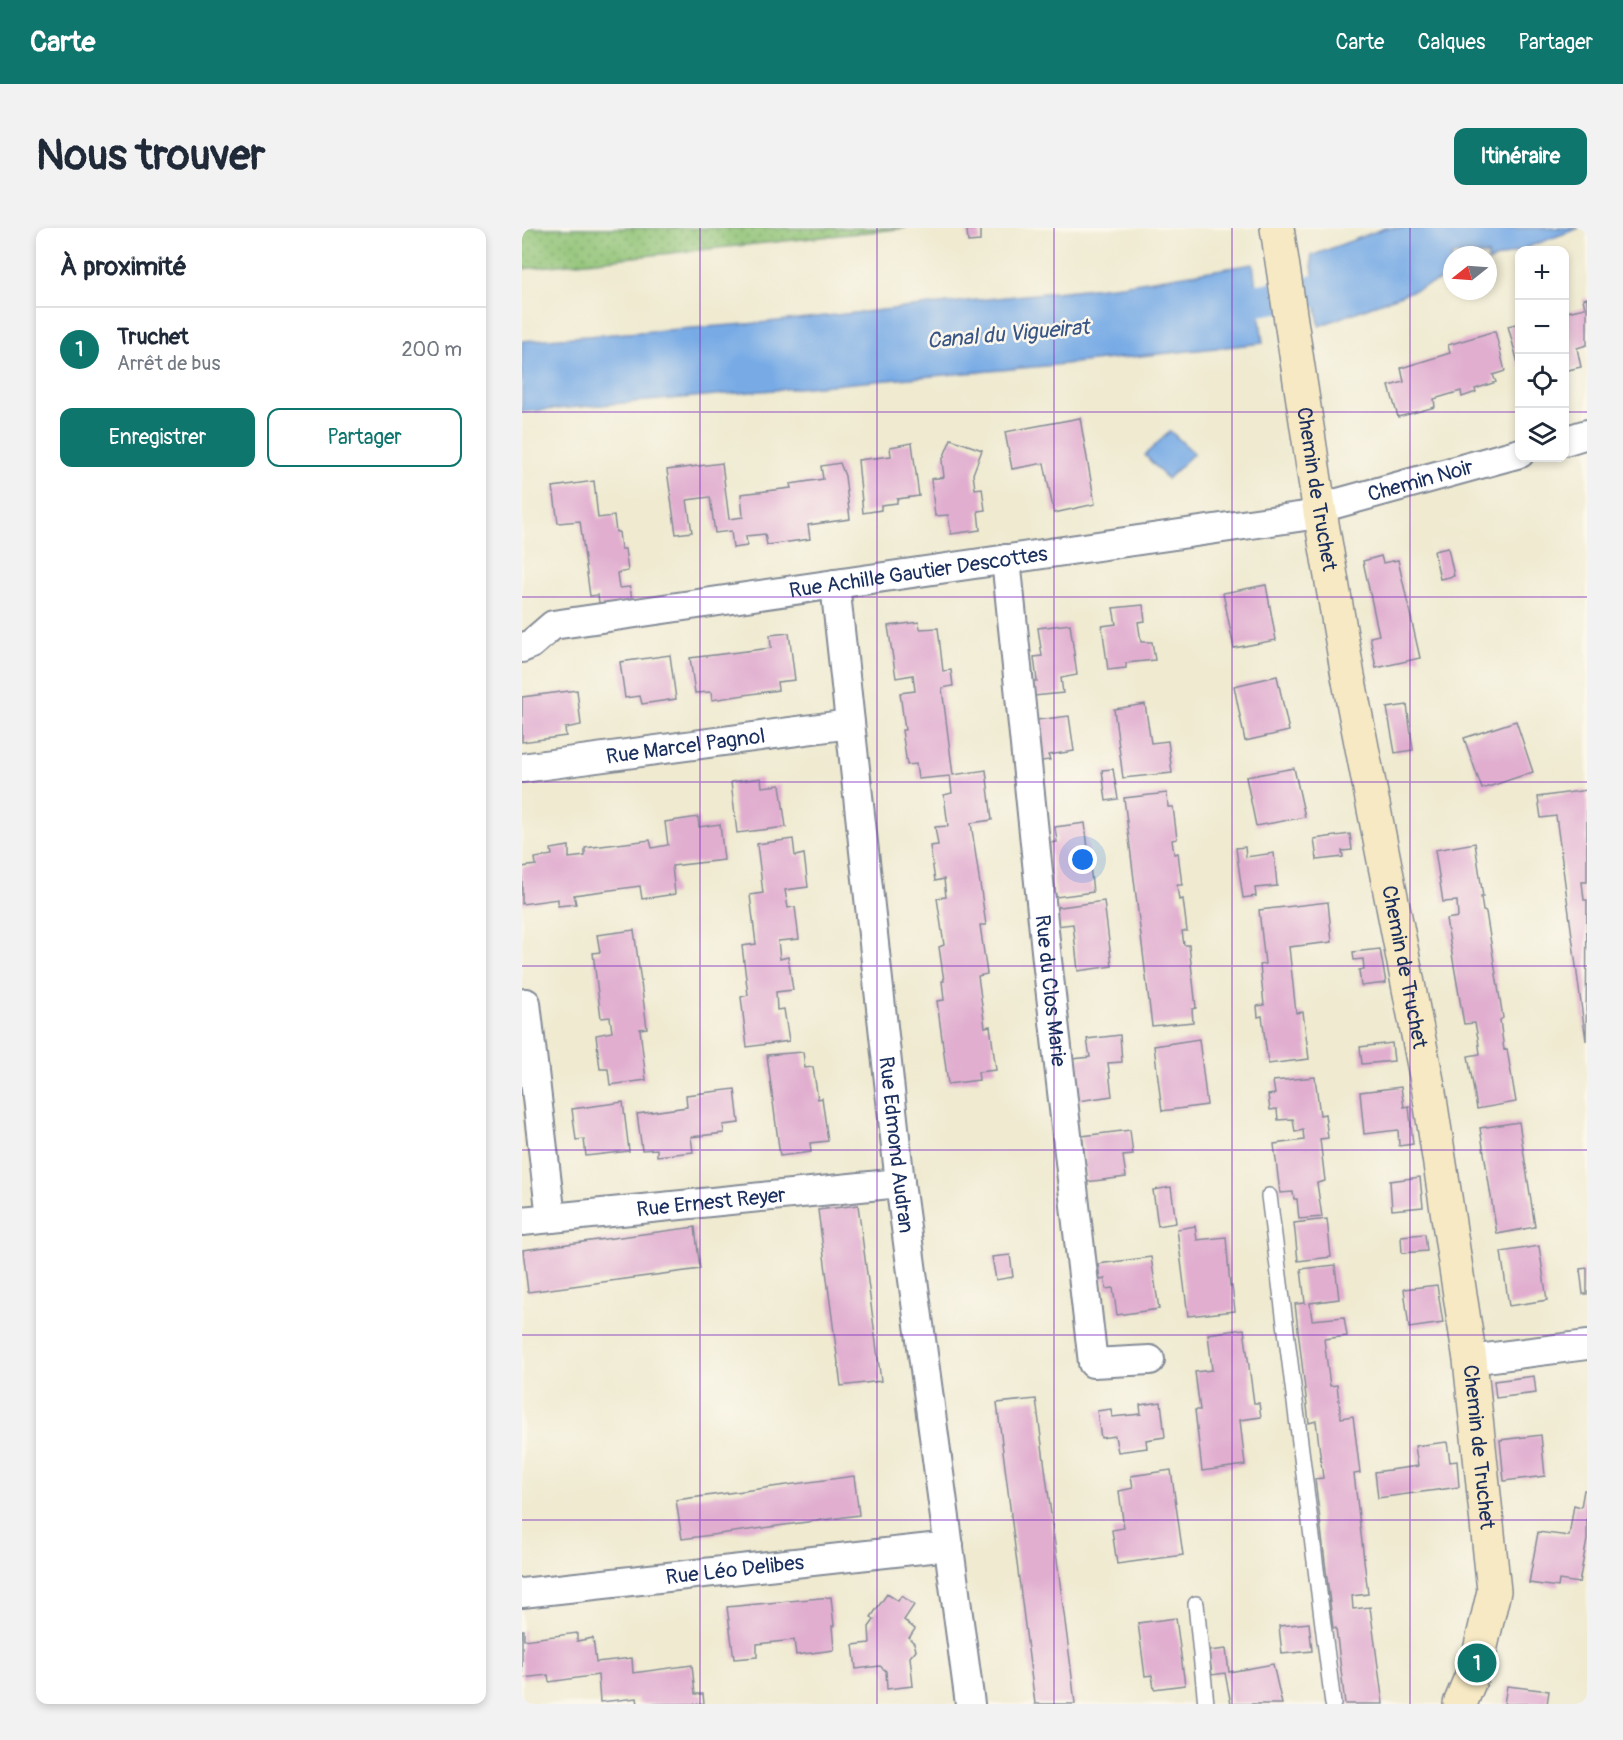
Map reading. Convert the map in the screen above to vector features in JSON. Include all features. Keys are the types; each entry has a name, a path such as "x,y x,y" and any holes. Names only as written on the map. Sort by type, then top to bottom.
{"main road":[{"name":"Chemin de Truchet","path":"1277,228 1347,676 1428,1086 1470,1360 1494,1591 1477,1664 1460,1704"}],"street":[{"path":"1569,439 1587,434"},
{"name":"Chemin Noir","path":"1320,508 1515,454"},
{"name":"Rue Achille Gautier Descottes","path":"522,648 531,644 553,625 1305,516 1320,508"},
{"name":"Rue du Clos Marie","path":"1006,560 1047,960 1093,1363 1150,1360"},
{"name":"Rue Edmond Audran","path":"834,584 900,1183 970,1704"},
{"name":"Rue Marcel Pagnol","path":"522,768 850,724"},
{"path":"526,1003 552,1218"},
{"name":"Rue Ernest Reyer","path":"522,1221 900,1183"},
{"path":"1470,1360 1587,1345"},
{"name":"Rue Léo Delibes","path":"522,1593 949,1546"}],"lane":[{"path":"1269,1196 1333,1704"},
{"path":"1196,1604 1206,1704"}],"green space":[{"path":"522,228 906,228 522,269"}],"water":[{"path":"1385,228 1579,228 1531,246 1515,246 1515,252 1497,259 1497,246 1443,246 1443,279 1319,326 1311,256"},
{"path":"1253,264 1263,343 1045,366 522,412 522,341 759,323 1122,285"},
{"path":"1170,431 1194,453 1167,479 1145,455"}],"building":[{"path":"980,229 980,241 968,242 967,230"},
{"path":"1587,298 1587,345 1577,348 1581,367 1569,370 1569,312 1585,308 1583,299"},
{"path":"1515,324 1515,352 1508,326"},
{"path":"1495,331 1505,371 1493,375 1496,382 1475,389 1476,392 1462,397 1461,391 1434,399 1435,407 1398,417 1389,386 1404,382 1401,368 1450,353 1448,345"},
{"path":"1080,418 1095,504 1054,513 1044,463 1012,469 1005,432"},
{"path":"951,439 982,450 973,474 975,489 982,488 985,510 978,511 980,530 951,534 948,515 935,516 931,479 944,477 942,461"},
{"path":"912,443 919,496 897,499 897,503 881,505 881,510 863,513 858,460 891,456 890,447"},
{"path":"722,463 729,519 743,517 741,494 791,488 790,484 823,479 821,466 840,463 845,476 850,519 808,525 810,539 767,545 765,534 746,536 747,546 733,548 731,531 715,533 710,497 687,500 692,532 676,534 667,470"},
{"path":"594,481 598,518 614,516 621,549 625,549 628,571 617,573 619,588 630,587 633,606 600,610 598,595 590,596 580,521 558,523 553,487"},
{"path":"1448,548 1454,576 1440,579 1434,551"},
{"path":"1381,556 1383,563 1398,560 1420,658 1376,668 1370,637 1379,635 1363,561"},
{"path":"1266,585 1276,640 1234,648 1223,593"},
{"path":"1143,605 1145,621 1138,622 1141,642 1152,642 1155,660 1126,663 1126,668 1108,670 1102,626 1116,624 1113,608"},
{"path":"919,622 920,629 938,628 943,671 951,670 953,686 942,688 953,775 986,770 992,820 971,823 986,925 980,925 987,974 978,976 985,1027 990,1026 996,1070 978,1072 979,1080 948,1084 937,1001 944,1000 939,947 944,945 937,898 946,897 944,879 935,881 930,846 938,845 935,827 948,826 944,795 952,793 950,776 918,779 916,764 907,765 900,693 915,691 913,675 896,678 888,626"},
{"path":"1070,624 1077,675 1061,678 1063,693 1034,696 1032,681 1037,681 1034,657 1042,656 1038,628"},
{"path":"789,633 795,680 777,682 778,690 712,700 711,692 695,693 690,658 771,648 770,635"},
{"path":"670,655 676,699 642,704 640,696 625,698 620,662"},
{"path":"1277,676 1289,731 1245,741 1234,686"},
{"path":"577,690 581,725 565,728 566,736 522,742 522,697"},
{"path":"1145,704 1151,743 1168,741 1172,773 1123,778 1114,709"},
{"path":"1407,705 1413,750 1395,753 1387,708"},
{"path":"1069,716 1074,751 1048,755 1050,760 1034,762 1029,721"},
{"path":"1516,721 1533,772 1482,789 1464,738"},
{"path":"1294,768 1305,817 1256,826 1246,777"},
{"path":"1113,769 1118,799 1106,801 1102,770"},
{"path":"761,778 762,787 780,785 786,827 737,833 731,782"},
{"path":"1587,790 1587,882 1582,882 1584,900 1587,900 1586,1041 1556,816 1541,818 1538,797"},
{"path":"1167,793 1168,807 1173,807 1177,839 1172,840 1174,854 1178,853 1182,885 1177,885 1179,900 1183,899 1187,931 1182,931 1184,945 1189,945 1196,1008 1192,1009 1193,1022 1152,1026 1124,798"},
{"path":"698,817 699,827 720,824 724,860 672,866 675,894 642,899 640,886 574,895 576,904 558,906 558,899 522,904 522,867 536,865 535,858 552,855 551,849 569,846 569,858 585,856 585,848 650,840 652,848 668,845 665,822"},
{"path":"1085,823 1093,892 1056,897 1049,843 1057,842 1055,827"},
{"path":"1350,834 1352,850 1342,851 1343,857 1317,860 1314,839"},
{"path":"793,839 795,856 804,854 808,887 785,890 788,908 795,907 799,939 778,941 780,959 788,957 793,990 776,992 777,1010 784,1009 789,1041 747,1047 741,997 748,995 742,946 756,944 750,895 763,893 757,844"},
{"path":"1475,843 1483,911 1486,912 1503,1018 1500,1020 1504,1050 1507,1049 1516,1102 1477,1109 1468,1056 1480,1054 1478,1038 1475,1023 1464,1024 1446,919 1458,917 1457,901 1443,902 1435,850"},
{"path":"1245,847 1246,857 1274,853 1277,886 1255,888 1256,896 1243,898 1236,848"},
{"path":"1104,901 1112,966 1078,971 1073,924 1056,926 1053,908"},
{"path":"1328,902 1332,942 1289,947 1296,1013 1303,1012 1309,1059 1268,1064 1262,1016 1258,1017 1257,1006 1264,1005 1260,965 1265,964 1259,910"},
{"path":"634,930 647,1028 640,1029 646,1080 610,1085 608,1069 600,1069 596,1035 612,1032 610,1017 601,1018 593,953 600,952 597,935"},
{"path":"1380,949 1386,983 1361,986 1359,970 1364,969 1363,959 1354,960 1353,952"},
{"path":"1120,1035 1122,1062 1108,1063 1112,1096 1078,1101 1073,1059 1090,1057 1087,1039"},
{"path":"1199,1039 1207,1105 1162,1111 1154,1046"},
{"path":"1392,1043 1394,1061 1362,1064 1360,1047"},
{"path":"803,1052 805,1068 813,1067 818,1099 822,1098 828,1141 810,1143 811,1152 780,1156 767,1055"},
{"path":"1315,1077 1320,1115 1325,1114 1328,1138 1320,1139 1325,1181 1317,1183 1322,1217 1299,1219 1297,1199 1294,1199 1293,1192 1280,1193 1274,1144 1304,1140 1303,1130 1295,1132 1293,1119 1278,1120 1277,1109 1270,1110 1268,1095 1275,1094 1273,1081"},
{"path":"1401,1087 1404,1107 1409,1106 1413,1144 1399,1146 1398,1130 1364,1134 1360,1092"},
{"path":"735,1089 739,1123 723,1125 724,1133 691,1137 693,1152 657,1156 657,1149 642,1150 637,1114 687,1107 686,1095"},
{"path":"623,1102 629,1151 586,1156 584,1139 576,1140 572,1109"},
{"path":"1519,1122 1535,1227 1497,1234 1480,1128"},
{"path":"1130,1130 1133,1155 1123,1156 1126,1177 1086,1182 1082,1136"},
{"path":"1420,1177 1423,1207 1392,1210 1390,1181"},
{"path":"1171,1187 1176,1223 1158,1226 1153,1190"},
{"path":"858,1205 881,1381 841,1386 818,1210"},
{"path":"1327,1219 1331,1257 1298,1261 1294,1223"},
{"path":"1195,1226 1197,1240 1226,1237 1230,1286 1232,1286 1235,1311 1188,1316 1177,1229"},
{"path":"695,1227 700,1269 528,1292 523,1250"},
{"path":"1425,1234 1427,1251 1402,1253 1401,1236"},
{"path":"1539,1246 1547,1300 1509,1306 1501,1252"},
{"path":"1010,1255 1013,1277 996,1280 992,1257"},
{"path":"1151,1257 1159,1309 1117,1315 1113,1288 1106,1289 1105,1279 1100,1280 1098,1264"},
{"path":"1335,1265 1339,1299 1310,1303 1312,1320 1344,1317 1347,1336 1324,1339 1330,1386 1337,1385 1341,1418 1353,1416 1360,1473 1354,1474 1368,1594 1352,1596 1353,1609 1370,1607 1383,1704 1345,1704 1336,1628 1333,1628 1315,1479 1323,1478 1316,1421 1309,1423 1295,1304 1305,1303 1301,1269"},
{"path":"1587,1268 1587,1294 1583,1294 1580,1269"},
{"path":"1437,1285 1443,1323 1409,1328 1404,1289"},
{"path":"1244,1329 1254,1403 1259,1403 1261,1417 1240,1420 1245,1465 1202,1471 1195,1410 1200,1410 1195,1372 1212,1370 1208,1334"},
{"path":"1534,1376 1536,1393 1496,1398 1494,1381"},
{"path":"1036,1399 1075,1704 1035,1704 1019,1579 997,1403"},
{"path":"1161,1402 1165,1437 1146,1440 1147,1448 1118,1452 1115,1436 1101,1438 1097,1411 1111,1409 1112,1417 1141,1414 1140,1405"},
{"path":"1541,1435 1545,1476 1504,1481 1500,1440"},
{"path":"1447,1442 1450,1462 1457,1461 1459,1487 1378,1498 1375,1472 1418,1466 1415,1446"},
{"path":"1171,1470 1183,1555 1117,1564 1112,1530 1124,1528 1119,1491 1133,1488 1131,1476"},
{"path":"854,1476 859,1515 682,1539 676,1500"},
{"path":"1584,1490 1587,1490 1587,1540 1579,1583 1559,1580 1558,1587 1529,1583 1538,1532 1569,1536 1574,1505 1581,1507"},
{"path":"887,1594 898,1601 901,1596 914,1605 904,1620 915,1629 909,1638 916,1650 910,1657 913,1686 887,1689 886,1671 880,1666 856,1669 853,1645 870,1643 869,1627 874,1620 871,1617"},
{"path":"831,1597 834,1650 796,1655 794,1640 757,1644 757,1657 734,1659 727,1607"},
{"path":"1176,1618 1185,1685 1154,1689 1152,1675 1145,1676 1138,1623"},
{"path":"1309,1623 1312,1651 1282,1654 1279,1626"},
{"path":"522,1630 524,1630 524,1640 577,1633 577,1641 593,1638 596,1662 632,1658 633,1673 692,1665 695,1694 703,1694 704,1704 638,1704 637,1698 600,1702 598,1675 549,1682 548,1675 522,1678"},
{"path":"1226,1649 1229,1672 1273,1664 1282,1704 1231,1704 1225,1673 1212,1675 1209,1651"},
{"path":"1507,1686 1549,1691 1547,1704 1504,1704"}],"waterway":[{"name":"Canal du Vigueirat","path":"1215,307 1315,291 1353,276"}],"place":[{"name":"Truchet","path":"1477,1663"}]}
